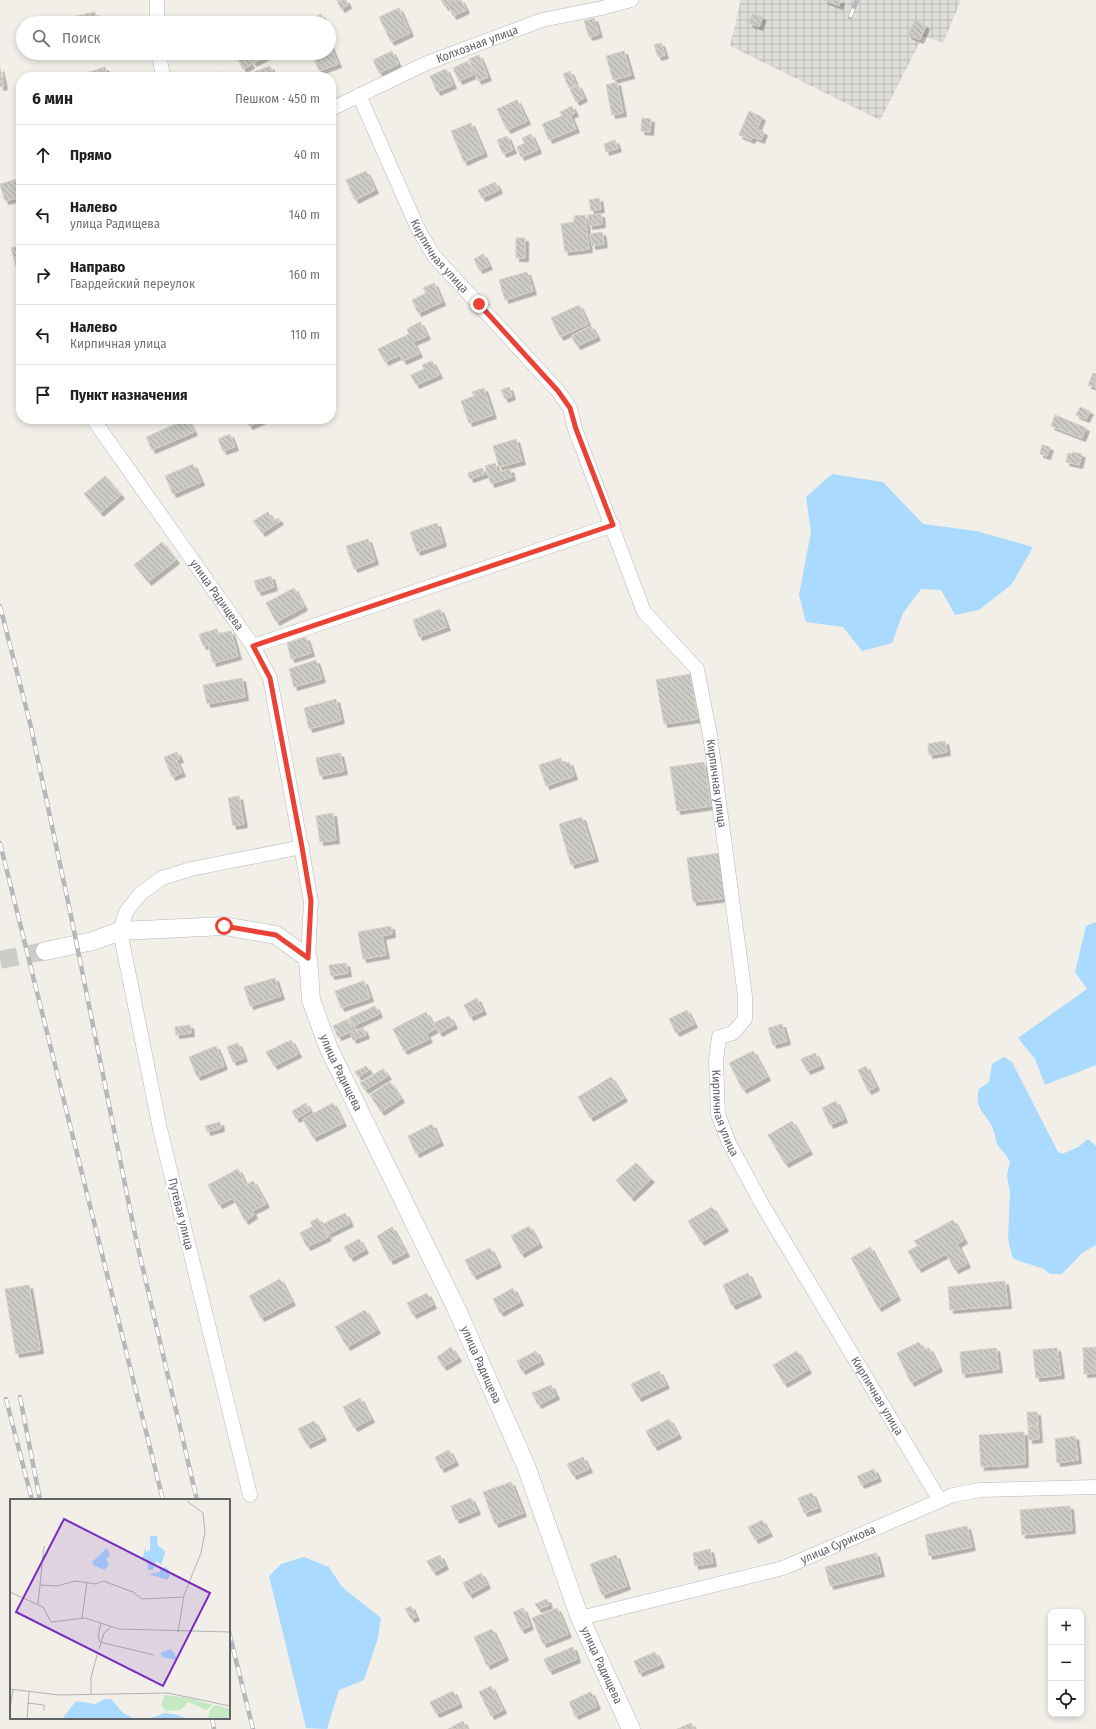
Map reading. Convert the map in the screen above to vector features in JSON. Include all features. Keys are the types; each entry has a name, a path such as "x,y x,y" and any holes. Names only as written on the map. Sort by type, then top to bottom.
{"street":[{"path":"157,0 157,16"},
{"name":"Колхозная улица","path":"336,106 427,63 542,20 602,8 631,0"},
{"path":"160,60 162,72"},
{"name":"Кирпичная улица","path":"358,95 418,229 434,256 558,391 570,408 576,429 613,525 644,612 697,669 710,735 745,996 745,1019 733,1033 719,1037 717,1044 716,1061 718,1114 729,1143 763,1206 939,1500"},
{"name":"улица Радищева","path":"97,424 253,646 270,678 311,901 308,958 310,1000 329,1049 456,1310 526,1466 580,1618 631,1729"},
{"path":"253,646 613,525"},
{"path":"120,931 126,912 140,894 162,878 191,869 302,847"},
{"path":"45,951 93,941 120,931 224,926 250,929 276,935 308,958"},
{"name":"Путевая улица","path":"120,931 160,1129 250,1495"},
{"name":"улица Сурикова","path":"580,1618 783,1568 939,1500 980,1490 1096,1487"}],"shaded area":[{"path":"741,0 961,0 943,43 923,36 880,120 730,46"}],"water":[{"path":"832,474 883,482 923,524 976,531 1033,547 1012,584 979,610 955,615 941,590 921,589 903,613 892,643 862,651 843,627 806,622 799,595 811,532 806,497"},
{"path":"1096,922 1096,1065 1045,1085 1035,1059 1018,1038 1087,989 1075,972 1086,926"},
{"path":"1004,1057 1012,1062 1058,1152 1062,1154 1078,1147 1088,1139 1096,1146 1096,1245 1082,1253 1062,1274 1050,1274 1044,1269 1014,1259 1012,1256 1008,1239 1010,1193 1007,1175 1010,1162 998,1145 992,1126 980,1108 978,1102 979,1089 989,1082 992,1064"},
{"path":"304,1557 329,1567 342,1587 381,1618 378,1638 364,1680 339,1690 327,1729 306,1728 269,1576 281,1564"}],"building":[{"path":"337,0 346,0 348,5 341,9"},
{"path":"441,0 461,0 466,10 453,16 448,5 445,7"},
{"path":"824,0 841,0 839,6"},
{"path":"399,8 410,33 391,42 379,17"},
{"path":"95,12 96,16 77,16"},
{"path":"752,14 763,17 759,27 749,23"},
{"path":"594,18 599,34 589,37 584,21"},
{"path":"915,20 926,26 920,40 908,35"},
{"path":"661,43 665,55 658,57 654,45"},
{"path":"392,51 398,64 379,73 373,60"},
{"path":"624,51 631,75 613,80 606,56"},
{"path":"479,55 488,77 478,81 469,59"},
{"path":"336,59 338,64 319,71 315,60"},
{"path":"238,60 248,60 251,65 243,69"},
{"path":"252,60 259,60 253,63"},
{"path":"468,61 473,75 459,81 453,68"},
{"path":"270,66 273,72 254,72"},
{"path":"105,67 106,72 89,72"},
{"path":"0,68 4,86 0,87"},
{"path":"446,69 453,85 437,92 430,76"},
{"path":"570,71 576,85 569,88 563,74"},
{"path":"617,82 623,113 612,115 606,85"},
{"path":"578,85 584,98 576,102 570,89"},
{"path":"517,100 527,121 507,130 497,109"},
{"path":"572,106 575,113 570,115 576,129 549,140 542,124 562,116 560,112"},
{"path":"749,111 762,117 757,129 764,132 761,140 753,137 751,140 739,135"},
{"path":"642,118 651,119 650,132 641,131"},
{"path":"471,123 484,153 464,162 451,131"},
{"path":"531,134 538,150 521,157 517,147 525,143 522,138"},
{"path":"507,136 513,150 503,154 497,140"},
{"path":"615,140 618,148 606,152 604,144"},
{"path":"366,171 375,190 355,200 346,180"},
{"path":"16,179 16,198 5,201 0,184"},
{"path":"495,182 499,190 482,198 478,190"},
{"path":"599,198 601,209 591,211 589,200"},
{"path":"601,214 602,224 589,226 588,215"},
{"path":"585,215 589,249 565,252 561,224 574,222 574,216"},
{"path":"602,232 604,244 592,246 590,234"},
{"path":"516,238 525,238 525,258 516,258"},
{"path":"16,246 16,266 11,248"},
{"path":"483,254 489,266 479,270 474,259"},
{"path":"527,272 533,291 505,300 499,280"},
{"path":"434,283 442,302 418,313 412,300 426,293 423,288"},
{"path":"579,305 588,324 560,337 551,318"},
{"path":"420,322 427,336 413,342 419,354 403,361 400,355 385,362 378,349 409,334 407,329"},
{"path":"591,326 597,337 577,346 571,336"},
{"path":"432,361 439,375 416,385 411,375 424,369 422,365"},
{"path":"1093,373 1096,374 1096,387 1088,385"},
{"path":"509,387 512,396 505,399 501,390"},
{"path":"484,388 493,415 469,423 461,401 474,396 472,392"},
{"path":"1080,407 1090,411 1086,419 1076,415"},
{"path":"1055,415 1086,428 1082,438 1051,426"},
{"path":"176,424 190,424 194,432 152,450 146,437"},
{"path":"230,434 235,447 223,451 218,439"},
{"path":"516,439 522,461 499,467 493,446"},
{"path":"1042,445 1050,447 1047,456 1040,454"},
{"path":"1073,452 1082,454 1079,465 1066,462 1068,453 1072,454"},
{"path":"495,463 498,472 510,469 512,477 491,484 485,466"},
{"path":"193,464 201,482 173,494 165,476"},
{"path":"482,468 485,474 470,479 468,473"},
{"path":"105,476 121,495 100,513 84,494"},
{"path":"268,512 273,521 278,518 280,521 262,533 253,521"},
{"path":"437,523 443,543 417,552 410,532"},
{"path":"368,539 375,561 354,569 346,546"},
{"path":"162,542 176,560 148,582 134,565"},
{"path":"271,576 274,587 258,592 254,581"},
{"path":"294,588 304,607 276,622 266,603"},
{"path":"440,609 447,627 419,637 413,620"},
{"path":"217,629 218,634 231,631 238,656 213,663 208,644 203,646 199,634"},
{"path":"306,637 311,653 291,659 287,643"},
{"path":"316,660 322,679 294,687 289,669"},
{"path":"690,674 698,719 664,724 656,680"},
{"path":"242,678 245,697 207,704 203,685"},
{"path":"336,699 341,720 309,729 304,708"},
{"path":"945,741 947,752 929,755 928,744"},
{"path":"177,752 180,759 176,760 182,773 172,777 164,757"},
{"path":"340,753 344,771 320,776 316,758"},
{"path":"561,758 563,764 569,762 574,776 546,786 539,765"},
{"path":"704,762 711,806 677,811 670,767"},
{"path":"239,796 244,824 233,826 228,798"},
{"path":"333,813 336,840 320,842 316,816"},
{"path":"582,817 595,858 571,865 559,824"},
{"path":"720,853 726,898 693,902 687,858"},
{"path":"391,926 392,934 382,936 386,955 363,959 358,932"},
{"path":"346,963 348,973 331,976 329,965"},
{"path":"275,978 281,996 250,1006 244,987"},
{"path":"364,981 370,998 341,1008 335,991"},
{"path":"477,998 483,1011 470,1017 464,1005"},
{"path":"375,1006 379,1014 353,1026 349,1018"},
{"path":"687,1010 694,1024 676,1033 669,1019"},
{"path":"426,1012 435,1029 426,1034 429,1039 404,1051 393,1029"},
{"path":"449,1016 454,1025 439,1033 434,1023"},
{"path":"348,1019 353,1031 338,1037 333,1026"},
{"path":"782,1024 787,1041 773,1045 768,1028"},
{"path":"190,1025 191,1033 176,1035 175,1027"},
{"path":"363,1028 366,1035 353,1040 351,1034"},
{"path":"291,1040 298,1054 274,1066 266,1052"},
{"path":"238,1043 244,1058 233,1062 227,1047"},
{"path":"216,1046 224,1066 197,1077 189,1057"},
{"path":"753,1051 767,1077 743,1090 729,1063"},
{"path":"815,1053 821,1065 807,1071 801,1059"},
{"path":"366,1066 369,1070 358,1077 355,1072"},
{"path":"866,1066 876,1087 868,1091 858,1070"},
{"path":"383,1069 388,1076 365,1090 360,1083"},
{"path":"611,1077 624,1098 590,1118 578,1097"},
{"path":"390,1082 401,1099 381,1112 370,1095"},
{"path":"836,1101 844,1119 830,1125 822,1108"},
{"path":"306,1103 310,1111 296,1119 292,1111"},
{"path":"333,1103 343,1123 313,1138 303,1119"},
{"path":"792,1121 809,1151 785,1164 768,1135"},
{"path":"220,1122 221,1128 207,1132 205,1126"},
{"path":"432,1124 440,1142 416,1154 408,1136"},
{"path":"636,1163 651,1179 631,1198 616,1180"},
{"path":"238,1169 246,1185 253,1181 266,1204 252,1211 254,1215 245,1221 233,1198 219,1205 208,1185"},
{"path":"712,1207 725,1228 701,1242 688,1221"},
{"path":"345,1213 350,1223 328,1234 323,1224"},
{"path":"318,1218 328,1237 307,1247 300,1233 313,1226 310,1222"},
{"path":"953,1220 964,1240 957,1244 967,1264 955,1270 946,1254 918,1269 908,1251 918,1246 914,1241"},
{"path":"529,1226 539,1244 521,1254 511,1236"},
{"path":"392,1227 406,1253 390,1261 377,1236"},
{"path":"359,1239 365,1250 350,1258 344,1247"},
{"path":"870,1247 897,1297 878,1308 851,1258"},
{"path":"490,1248 498,1264 473,1276 465,1260"},
{"path":"748,1273 758,1294 732,1306 723,1285"},
{"path":"280,1279 292,1302 261,1318 249,1296"},
{"path":"1005,1281 1008,1305 950,1310 948,1287"},
{"path":"29,1285 40,1350 16,1354 5,1289"},
{"path":"513,1288 520,1302 500,1313 493,1299"},
{"path":"427,1293 433,1305 413,1315 407,1303"},
{"path":"365,1310 377,1330 347,1347 335,1327"},
{"path":"919,1342 923,1350 929,1348 939,1368 911,1383 897,1353"},
{"path":"451,1347 458,1358 443,1367 437,1357"},
{"path":"1096,1347 1096,1373 1084,1374 1083,1348"},
{"path":"996,1348 999,1369 962,1374 960,1352"},
{"path":"1057,1348 1061,1375 1036,1378 1033,1350"},
{"path":"536,1351 541,1361 522,1371 517,1361"},
{"path":"797,1351 808,1370 784,1384 773,1365"},
{"path":"659,1371 666,1385 638,1398 631,1384"},
{"path":"551,1385 556,1396 538,1405 532,1393"},
{"path":"360,1398 371,1419 354,1428 343,1407"},
{"path":"1027,1412 1037,1412 1038,1425 1028,1426"},
{"path":"669,1419 678,1435 654,1447 646,1431"},
{"path":"314,1421 323,1437 307,1445 298,1429"},
{"path":"1038,1426 1039,1439 1029,1440 1028,1427"},
{"path":"1024,1432 1025,1464 981,1467 979,1435"},
{"path":"1075,1436 1078,1460 1057,1463 1055,1439"},
{"path":"449,1450 455,1462 441,1469 435,1457"},
{"path":"583,1457 589,1469 573,1476 567,1464"},
{"path":"874,1469 878,1478 861,1485 857,1476"},
{"path":"511,1482 523,1513 495,1524 483,1492"},
{"path":"812,1493 818,1508 804,1513 798,1498"},
{"path":"471,1498 477,1511 456,1520 451,1506"},
{"path":"1070,1506 1072,1530 1022,1535 1020,1510"},
{"path":"762,1520 769,1533 755,1540 748,1527"},
{"path":"967,1526 972,1547 929,1556 925,1535"},
{"path":"710,1549 713,1563 695,1566 693,1553"},
{"path":"876,1553 881,1573 830,1586 825,1567"},
{"path":"440,1555 445,1566 433,1572 427,1561"},
{"path":"616,1555 627,1586 602,1595 590,1564"},
{"path":"481,1573 487,1585 469,1595 463,1583"},
{"path":"547,1599 549,1605 538,1609 535,1604"},
{"path":"411,1606 416,1617 411,1619 405,1609"},
{"path":"523,1608 530,1626 521,1630 513,1612"},
{"path":"557,1608 568,1634 543,1644 532,1618"},
{"path":"492,1629 505,1657 487,1666 474,1637"},
{"path":"573,1647 577,1659 549,1671 544,1659"},
{"path":"655,1652 661,1664 639,1673 634,1661"},
{"path":"491,1686 503,1710 491,1716 479,1692"},
{"path":"453,1691 459,1704 436,1714 430,1702"},
{"path":"591,1692 597,1706 575,1716 569,1702"},
{"path":"463,1721 467,1729 448,1729"},
{"path":"691,1723 694,1729 677,1729"}],"tunnel":[{"path":"0,960 45,951"}],"railway":[{"path":"850,17 857,0"},
{"path":"0,606 31,727 71,916 136,1239 197,1499"},
{"path":"0,843 163,1499"},
{"path":"20,1397 40,1499"},
{"path":"6,1399 32,1499"},
{"path":"230,1636 253,1729"},
{"path":"212,1719 214,1729"}],"route":[{"path":"224,926 250,929 276,935 308,958 311,901 302,847 270,678 253,646 613,525 576,429 570,408 558,391 479,304"}]}
